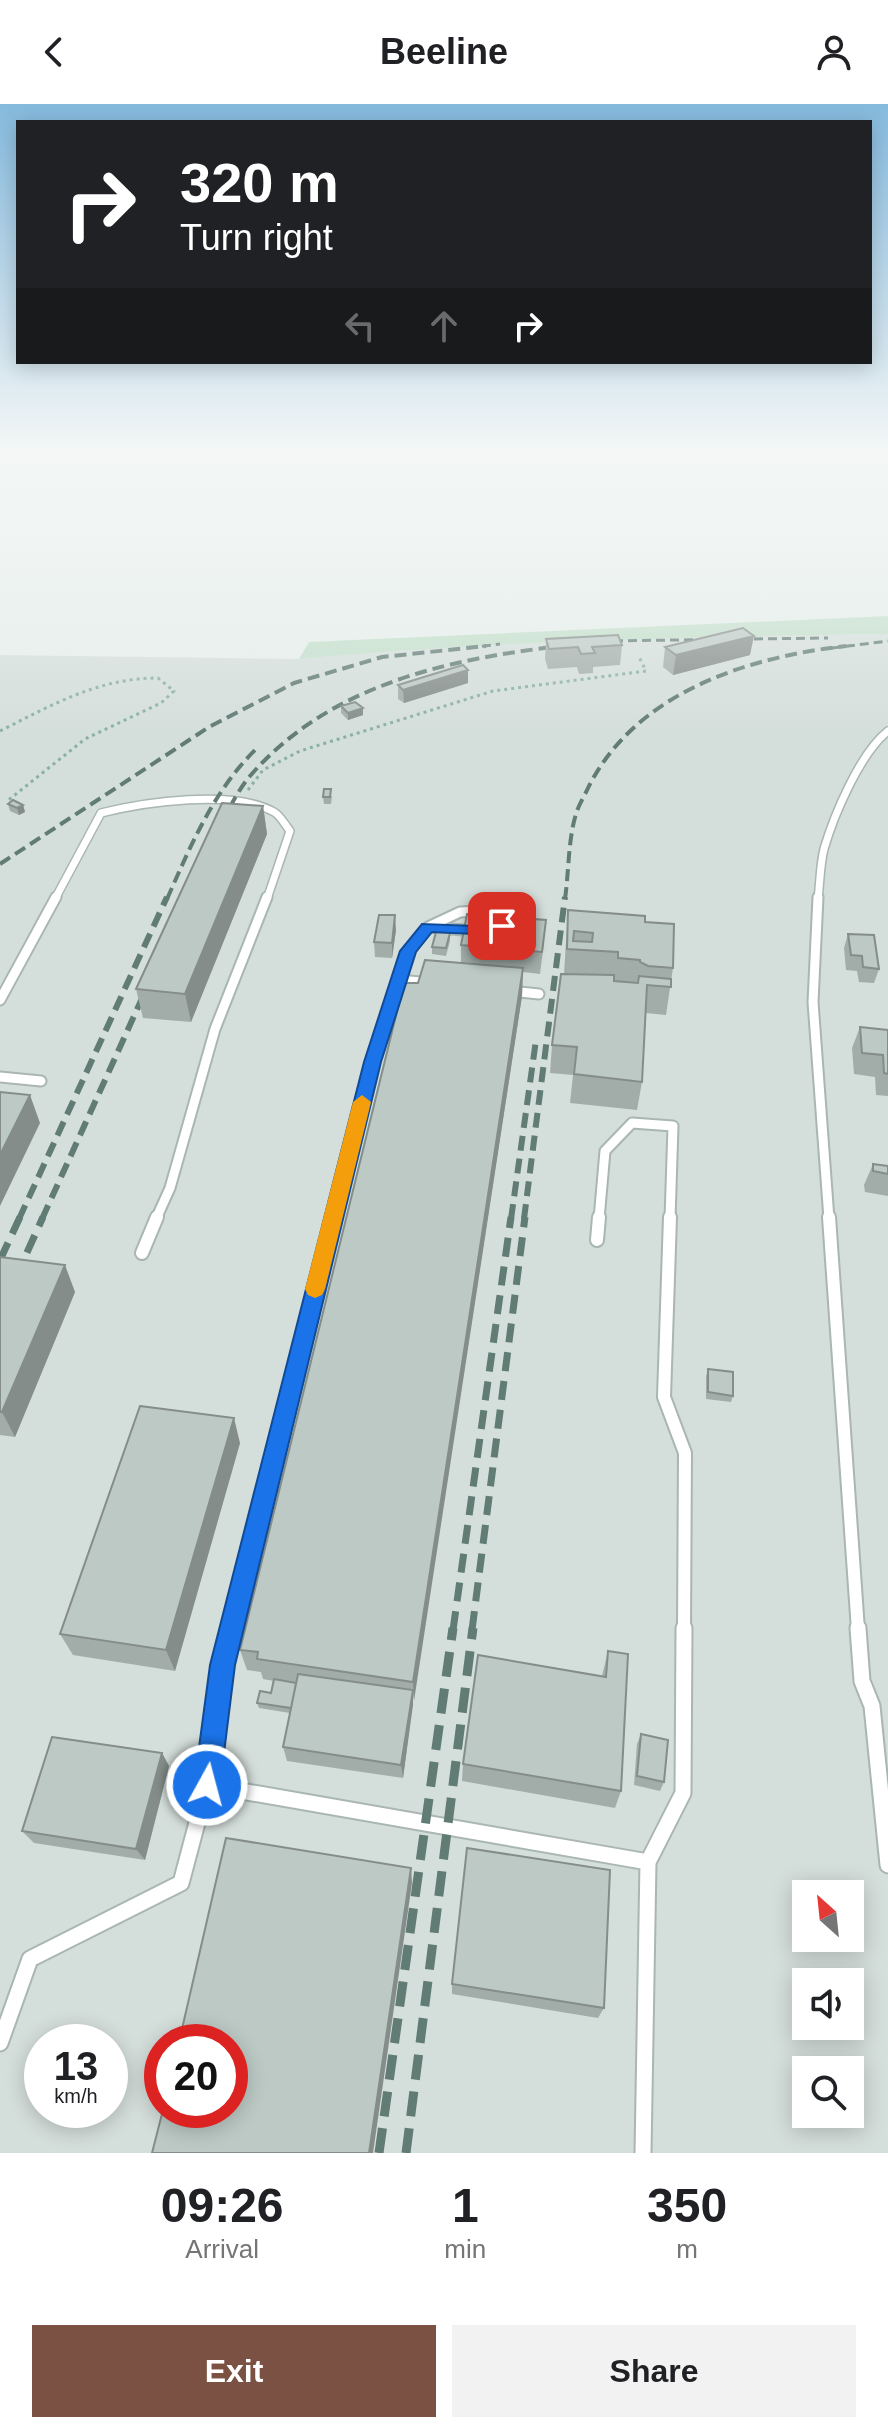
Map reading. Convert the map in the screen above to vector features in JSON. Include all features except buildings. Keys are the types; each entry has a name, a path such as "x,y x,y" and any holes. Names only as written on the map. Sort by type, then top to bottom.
{"lane":[{"path":"888,731 874,742 855,774 824,850 816,912 813,1002 862,1681 872,1706 888,1865"},
{"path":"0,1000 101,813 125,806 204,800 239,803 274,812 290,831 251,944 215,1029 170,1188 142,1253"},
{"path":"0,2043 30,1959 181,1883 207,1785 222,1665 369,1076 408,951 428,927 437,920 460,912 479,911 497,918 502,926 496,930 475,931 428,927"},
{"path":"400,980 446,985"},
{"path":"493,989 539,994"},
{"path":"0,1077 41,1081"},
{"path":"597,1240 605,1151 632,1123 673,1126 664,1397 685,1453 683,1793 648,1862 643,2153"},
{"path":"207,1785 648,1862"}],"path":[{"path":"239,803 263,770 300,751 493,691 646,671 638,655"},
{"path":"0,731 108,680 158,678 174,691 161,703 85,739 6,802"}],"shaded area":[{"path":"888,634 888,2153 0,2153 0,655 299,659 433,646 609,638"}],"green space":[{"path":"888,616 888,634 520,644 299,659 309,642"}],"railway":[{"path":"600,641 828,638"},
{"path":"832,648 888,641"},
{"path":"473,647 500,644"},
{"path":"545,648 567,645"},
{"path":"473,647 486,646"},
{"path":"221,823 246,781 281,745 316,719 353,698 434,669 476,659 562,646"},
{"path":"565,899 576,814 610,753 636,726 666,703 734,670 771,659 846,646"},
{"path":"0,864 209,727 294,683 382,657 473,647"},
{"path":"468,648 473,647"},
{"path":"167,899 215,801 255,750"},
{"path":"19,1219 167,897"},
{"path":"524,1219 565,897"},
{"path":"42,1219 149,983"},
{"path":"511,1219 536,1040"},
{"path":"0,1260 20,1217"},
{"path":"15,1279 43,1217"},
{"path":"453,1630 511,1217"},
{"path":"472,1630 525,1217"},
{"path":"379,2153 453,1628"},
{"path":"406,2153 473,1628"}],"slow traffic":[{"path":"315,1289 362,1102"}],"route":[{"path":"207,1785 222,1665 373,1062 408,951 428,927 475,931 496,930 502,926"}]}
